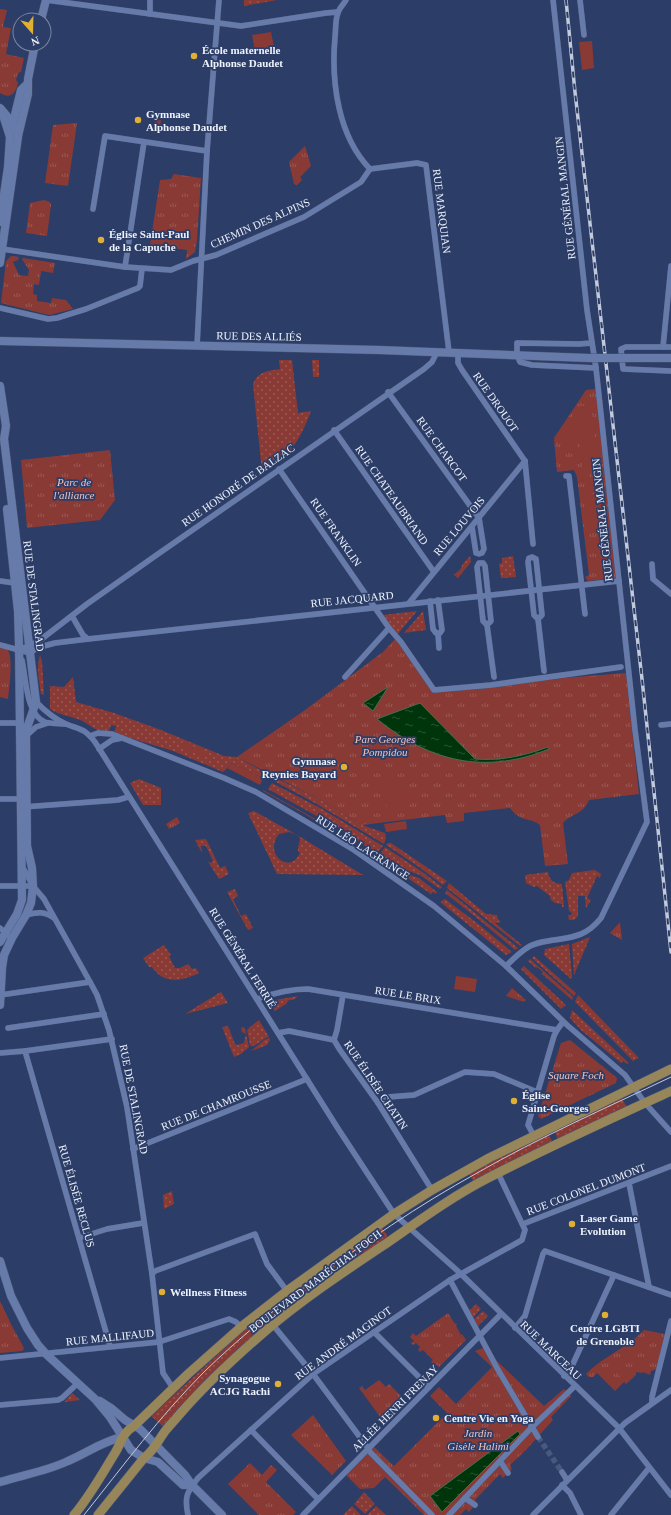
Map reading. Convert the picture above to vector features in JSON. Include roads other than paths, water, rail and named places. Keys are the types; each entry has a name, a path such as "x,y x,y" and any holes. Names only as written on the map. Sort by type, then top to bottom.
{"main road":[{"name":"BOULEVARD MARÉCHAL FOCH","path":"122,1437 127,1430 134,1426 172,1388 241,1327 287,1291 394,1214 465,1171 671,1070"},
{"name":"BOULEVARD MARÉCHAL FOCH","path":"102,1514 144,1458 152,1452 166,1430 203,1388 225,1366 273,1325 348,1269 457,1196 498,1173 557,1143 671,1091"},
{"path":"74,1515 116,1451 122,1437"}],"street":[{"path":"43,12 46,0 241,26 338,12"},
{"path":"150,0 150,14"},
{"path":"198,346 207,150 219,0"},
{"path":"346,0 338,12 334,46 337,96 346,130 357,154 370,169"},
{"name":"RUE GÉNÉRAL MANGIN","path":"506,966 517,954 530,946 541,942 582,935 596,924 601,918 647,822 635,730 596,368 553,0"},
{"path":"580,0 584,35"},
{"path":"0,222 14,137 21,120 28,94 27,84 33,52"},
{"path":"9,122 21,90 27,84"},
{"path":"0,108 9,122 14,137 0,263"},
{"path":"9,122 21,120"},
{"path":"93,209 104,136 207,150"},
{"path":"125,267 144,142"},
{"name":"RUE MARQUIAN","path":"370,169 417,163 426,165 428,169 449,352"},
{"name":"CHEMIN DES ALPINS","path":"142,269 171,270 216,254 304,217 361,182 370,169"},
{"path":"0,308 48,319 57,318 86,309 138,288 140,286 142,269 2,249"},
{"path":"663,347 671,266"},
{"name":"RUE DES ALLIÉS","path":"0,341 449,352 589,358 671,358"},
{"path":"592,343 517,343 517,355 520,362 532,365 596,368"},
{"path":"671,347 621,349 622,367 625,370 671,372"},
{"name":"RUE HONORÉ DE BALZAC","path":"29,650 72,616 432,362 436,352"},
{"name":"RUE DROUOT","path":"458,353 458,363 462,370 525,461"},
{"name":"RUE DE STALINGRAD","path":"0,386 6,426 2,438 14,521 36,702 34,712 24,726 26,737 22,865 34,886 56,918 90,982 104,1014 112,1039 127,1107 143,1223 152,1274 159,1342 164,1373 172,1388"},
{"name":"RUE CHARCOT","path":"388,392 479,518"},
{"name":"RUE CHATEAUBRIAND","path":"334,430 434,572"},
{"name":"RUE DE STALINGRAD","path":"0,448 4,509 15,583 24,726 24,803 27,846 34,886"},
{"path":"525,461 533,544"},
{"name":"RUE LOUVOIS","path":"409,603 525,461"},
{"name":"RUE FRANKLIN","path":"279,469 389,628 401,642 434,690 498,684 621,667"},
{"path":"566,476 569,476 585,614"},
{"path":"4,509 14,521"},
{"path":"472,527 476,553 482,554 484,550 479,518"},
{"path":"538,619 542,615 536,559 532,557 529,558 528,562 534,615 538,619 544,671"},
{"path":"487,625 491,621 486,566 483,563 479,564 478,567 480,596 483,621 487,625 494,677"},
{"path":"652,564 653,579 671,594"},
{"path":"0,581 15,583"},
{"name":"RUE JACQUARD","path":"40,647 55,643 88,639 619,581"},
{"path":"438,600 442,630 438,633"},
{"path":"430,601 433,629 436,633 438,633"},
{"path":"72,616 83,635 88,639"},
{"path":"345,677 389,628"},
{"path":"438,633 439,648"},
{"name":"RUE HONORÉ DE BALZAC","path":"29,650 40,647 49,634"},
{"path":"0,645 19,650 29,650"},
{"path":"19,650 26,678 28,696 34,712 39,719 49,723"},
{"name":"RUE GÉNÉRAL FERRIÉ","path":"36,702 47,712 67,724 83,729 90,736 394,1214"},
{"path":"0,723 24,726"},
{"path":"26,737 31,730 43,724 49,723"},
{"name":"RUE GÉNÉRAL FERRIÉ","path":"49,723 67,724"},
{"path":"661,725 671,724"},
{"name":"RUE LÉO LAGRANGE","path":"90,736 98,733 107,733 224,778 256,792 354,850 434,906 506,966 563,1022 638,1085"},
{"path":"99,749 112,740 122,738"},
{"path":"0,799 24,803 118,800 128,797"},
{"path":"0,942 3,930 17,914 21,903 22,865"},
{"path":"0,886 34,886 26,915 4,955 0,1005"},
{"path":"26,915 46,912 56,918"},
{"path":"3,930 12,938"},
{"path":"0,995 90,982"},
{"name":"RUE LE BRIX","path":"257,999 279,991 308,989 557,1030"},
{"path":"334,1040 343,995"},
{"path":"8,1028 104,1014"},
{"path":"534,1136 528,1125 553,1040 557,1030 563,1022"},
{"name":"RUE ÉLISÉE CHATIN","path":"278,1033 289,1031 334,1040 378,1103 432,1190"},
{"path":"0,1053 25,1052 112,1039"},
{"name":"RUE ÉLISÉE RECLUS","path":"25,1052 110,1346"},
{"path":"378,1103 388,1098 414,1095 465,1072 494,1074 537,1092"},
{"name":"RUE DE CHAMROUSSE","path":"133,1149 307,1079"},
{"path":"638,1085 645,1103 671,1132"},
{"name":"RUE COLONEL DUMONT","path":"460,1273 522,1240 525,1230 523,1224 671,1166"},
{"path":"498,1173 523,1224"},
{"path":"629,1183 649,1287"},
{"path":"394,1214 409,1227"},
{"path":"79,1238 107,1229 143,1223"},
{"name":"RUE MARCEAU","path":"409,1227 460,1273 514,1328 619,1428 671,1495"},
{"path":"152,1274 155,1271 255,1234 267,1264 287,1291"},
{"path":"514,1328 525,1316 545,1251 671,1295"},
{"path":"0,1261 9,1290 21,1318 30,1334 46,1354 96,1399 110,1417 131,1450 144,1458 158,1462 183,1485 192,1485"},
{"name":"RUE ANDRÉ MAGINOT","path":"192,1485 313,1374 460,1273"},
{"path":"564,1376 571,1368 614,1274"},
{"path":"450,1280 531,1428 538,1436"},
{"name":"ALLÉE HENRI FRENAY","path":"302,1515 501,1314"},
{"name":"RUE MALLIFAUD","path":"0,1358 159,1342 229,1319 236,1322 241,1327"},
{"path":"652,1403 652,1397 671,1321"},
{"path":"273,1325 313,1374 370,1452 432,1515"},
{"path":"374,1332 429,1387"},
{"path":"0,1405 58,1400 78,1383"},
{"path":"449,1515 531,1428 575,1386"},
{"path":"534,1515 619,1428 671,1390"},
{"path":"96,1399 140,1429 185,1474 192,1485 222,1515"},
{"path":"251,1430 318,1499"},
{"path":"0,1482 68,1461 107,1441 122,1437"},
{"path":"500,1461 508,1473"},
{"path":"611,1515 649,1468"},
{"path":"562,1472 565,1482 581,1515"},
{"path":"188,1515 186,1497 192,1485"},
{"path":"465,1498 475,1506"}],"water":[{"path":"388,687 373,711 363,703"},
{"path":"420,703 475,759 503,758 530,753 548,747 549,749 525,757 503,761 480,762 459,760 438,754 417,745 397,734 377,719"},
{"path":"518,1431 520,1434 442,1512 430,1496"}],"tunnel":[{"path":"538,1437 562,1472"}],"tram line":[{"path":"84,1515 172,1406 204,1372 242,1337 295,1294 371,1239 455,1185 549,1135 671,1077"}],"railway":[{"path":"566,0 671,952"}],"place":[{"name":"École maternelle Alphonse Daudet","path":"194,56"},
{"name":"Gymnase Alphonse Daudet","path":"138,120"},
{"name":"Église Saint-Paul de la Capuche","path":"101,240"},
{"name":"Gymnase Reynies Bayard","path":"344,767"},
{"name":"Église Saint-Georges","path":"514,1101"},
{"name":"Laser Game Evolution","path":"572,1224"},
{"name":"Wellness Fitness","path":"162,1292"},
{"name":"Centre LGBTI de Grenoble","path":"605,1315"},
{"name":"Synagogue ACJG Rachi","path":"278,1384"},
{"name":"Centre Vie en Yoga","path":"436,1418"}],"park label":[{"name":"Parc de l'alliance","path":"74,488"},
{"name":"Parc Georges Pompidou","path":"385,745"},
{"name":"Square Foch","path":"576,1075"},
{"name":"Jardin Gisèle Halimi","path":"478,1439"}]}
